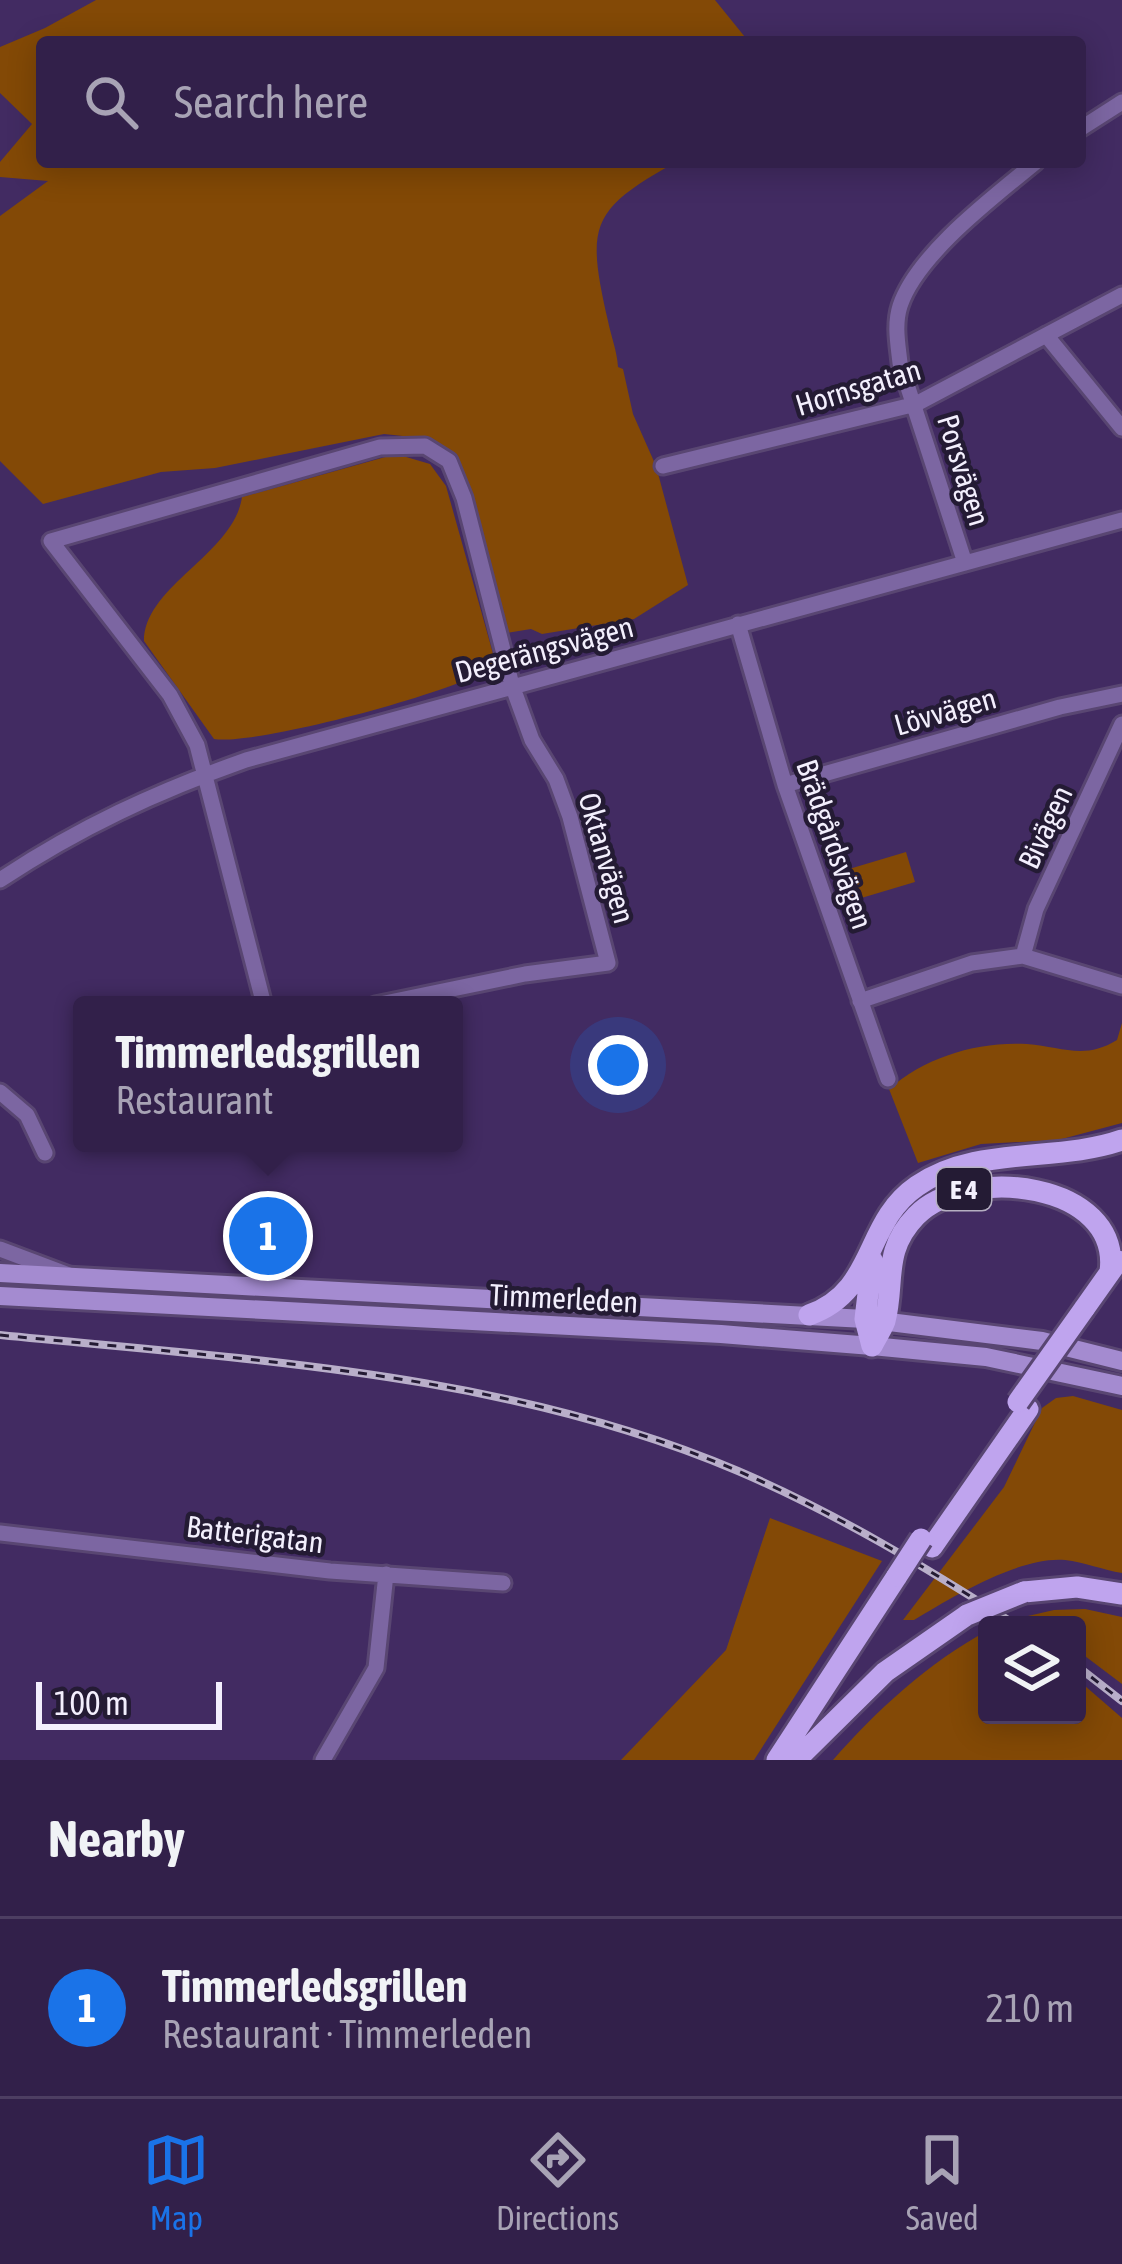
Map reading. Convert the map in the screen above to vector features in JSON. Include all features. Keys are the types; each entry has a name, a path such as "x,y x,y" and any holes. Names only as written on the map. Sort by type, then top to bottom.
{"highway":[{"name":"E 4","path":"809,1316 849,1292 892,1209 941,1173 980,1162 1084,1150 1122,1140"},
{"name":"E 4","path":"777,1760 1118,1267 1108,1238 1087,1213 1028,1190 964,1189 927,1205 901,1235 875,1320"},
{"name":"E 4","path":"872,1346 876,1241"},
{"name":"E 4","path":"794,1760 902,1579"},
{"name":"E 4","path":"794,1760 885,1672 967,1616 1024,1592 1078,1587 1122,1594"}],"main road":[{"name":"Timmerleden","path":"0,1273 875,1320 1042,1341 1122,1361"},
{"name":"Timmerleden","path":"0,1297 721,1334 986,1357 1122,1386"}],"street":[{"path":"1086,125 1122,101"},
{"name":"Porsvägen","path":"964,563 900,362 896,332 901,304 925,266 1029,168"},
{"name":"Hornsgatan","path":"663,466 916,404 1122,295"},
{"path":"1046,334 1122,428"},
{"path":"260,996 197,745 170,694 51,541 380,447 425,446 449,461 464,498 512,686"},
{"name":"Degerängsvägen","path":"0,880 58,841 152,794 206,775 512,686 1122,520"},
{"name":"Brädgårdsvägen","path":"738,624 784,785 888,1079"},
{"name":"Oktanvägen","path":"419,996 608,963 570,817 512,686"},
{"name":"Lövvägen","path":"784,785 1122,694"},
{"name":"Bivägen","path":"1023,956 1036,909 1122,724"},
{"path":"860,1001 973,963 1023,956 1122,986"},
{"path":"0,1092 27,1115 45,1153"},
{"path":"0,1249 72,1277"},
{"name":"Batterigatan","path":"0,1533 330,1571 503,1583"},
{"path":"323,1760 376,1668 386,1574"}],"shaded area":[{"path":"96,0 715,0 744,36 36,36 36,168 666,168 611,208 597,241 597,262 618,367 623,369 633,414 656,466 688,585 634,619 542,634 531,629 507,633 466,480 445,447 422,438 384,434 215,468 161,472 43,504 0,461 0,216 48,181 0,177 0,162 32,124 0,93 0,47"},
{"path":"396,454 430,464 446,486 494,657 492,667 440,690 355,715 270,734 214,739 144,641 158,603 223,536 242,497"},
{"path":"906,852 915,882 848,902 839,872"},
{"path":"1122,1023 1122,1123 1058,1140 981,1144 918,1163 889,1089 903,1078 953,1053 990,1045 1094,1049 1117,1040"},
{"path":"1073,1396 1122,1410 1122,1573 1065,1560 1028,1564 987,1580 914,1620 903,1620 1004,1487 1042,1408 1056,1398"},
{"path":"770,1518 882,1561 754,1760 621,1760 726,1650"},
{"path":"1085,1609 1122,1617 1122,1684 1086,1657 1086,1616 1028,1616"},
{"path":"978,1637 978,1724 1086,1724 1086,1687 1122,1718 1122,1760 833,1760 904,1689"}],"railway":[{"path":"0,1335 375,1375 560,1412 650,1438 774,1487 880,1542 1002,1616"},
{"path":"1086,1673 1122,1701"}],"place":[{"name":"Timmerledsgrillen","path":"268,1236"}]}
